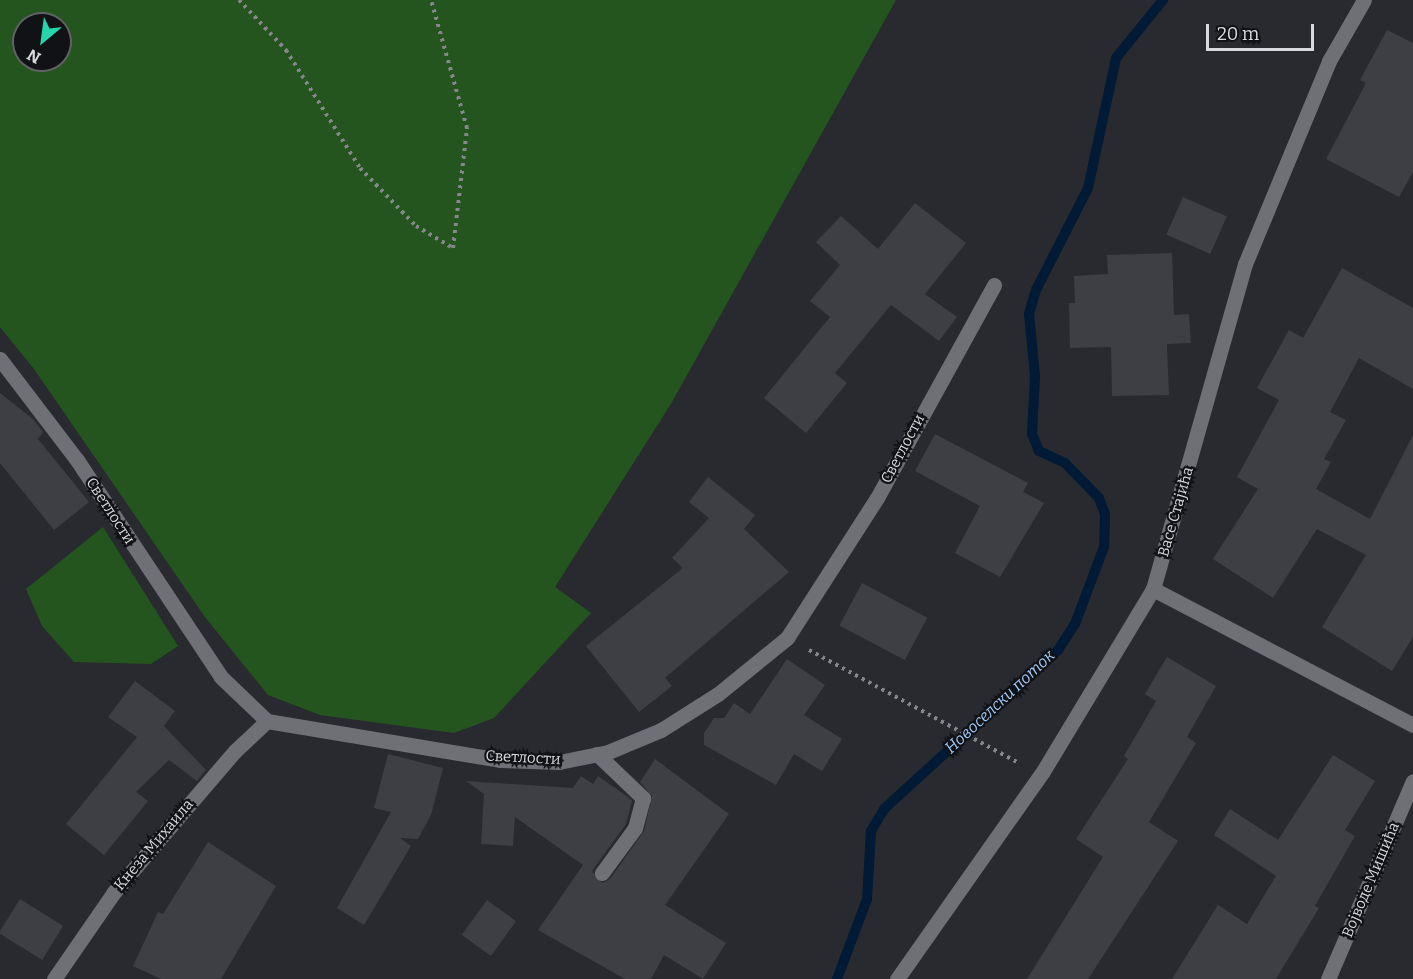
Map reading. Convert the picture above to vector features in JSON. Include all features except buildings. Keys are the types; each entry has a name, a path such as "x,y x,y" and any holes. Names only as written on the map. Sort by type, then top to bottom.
{"street":[{"name":"Васе Стајића","path":"897,979 1042,773 1153,589 1245,264 1329,60 1364,0"},
{"name":"Светлости","path":"0,359 77,460 221,677 267,721 501,760 559,762 597,754 661,730 718,694 787,638 877,498 994,285"},
{"path":"1153,589 1413,725"},
{"name":"Кнеза Михаила","path":"54,979 122,883 235,751 267,721"},
{"path":"597,754 643,798 635,828 602,873"},
{"name":"Војводе Мишића","path":"1329,979 1413,782"}],"path":[{"path":"239,0 286,50 360,168 416,226 453,248 467,128 431,0"},
{"path":"787,638 986,748 1042,773"}],"green space":[{"path":"0,0 896,0 672,402 555,587 591,613 494,718 454,733 320,715 268,695 205,617 34,369 0,327"},
{"path":"103,527 178,646 151,664 74,662 42,626 26,589"}],"waterway":[{"name":"Новоселски поток","path":"837,979 867,899 871,831 884,809 1058,650 1075,624 1104,547 1105,514 1099,498 1065,463 1039,451 1032,434 1035,376 1029,314 1036,290 1088,188 1116,58 1163,0"}]}
